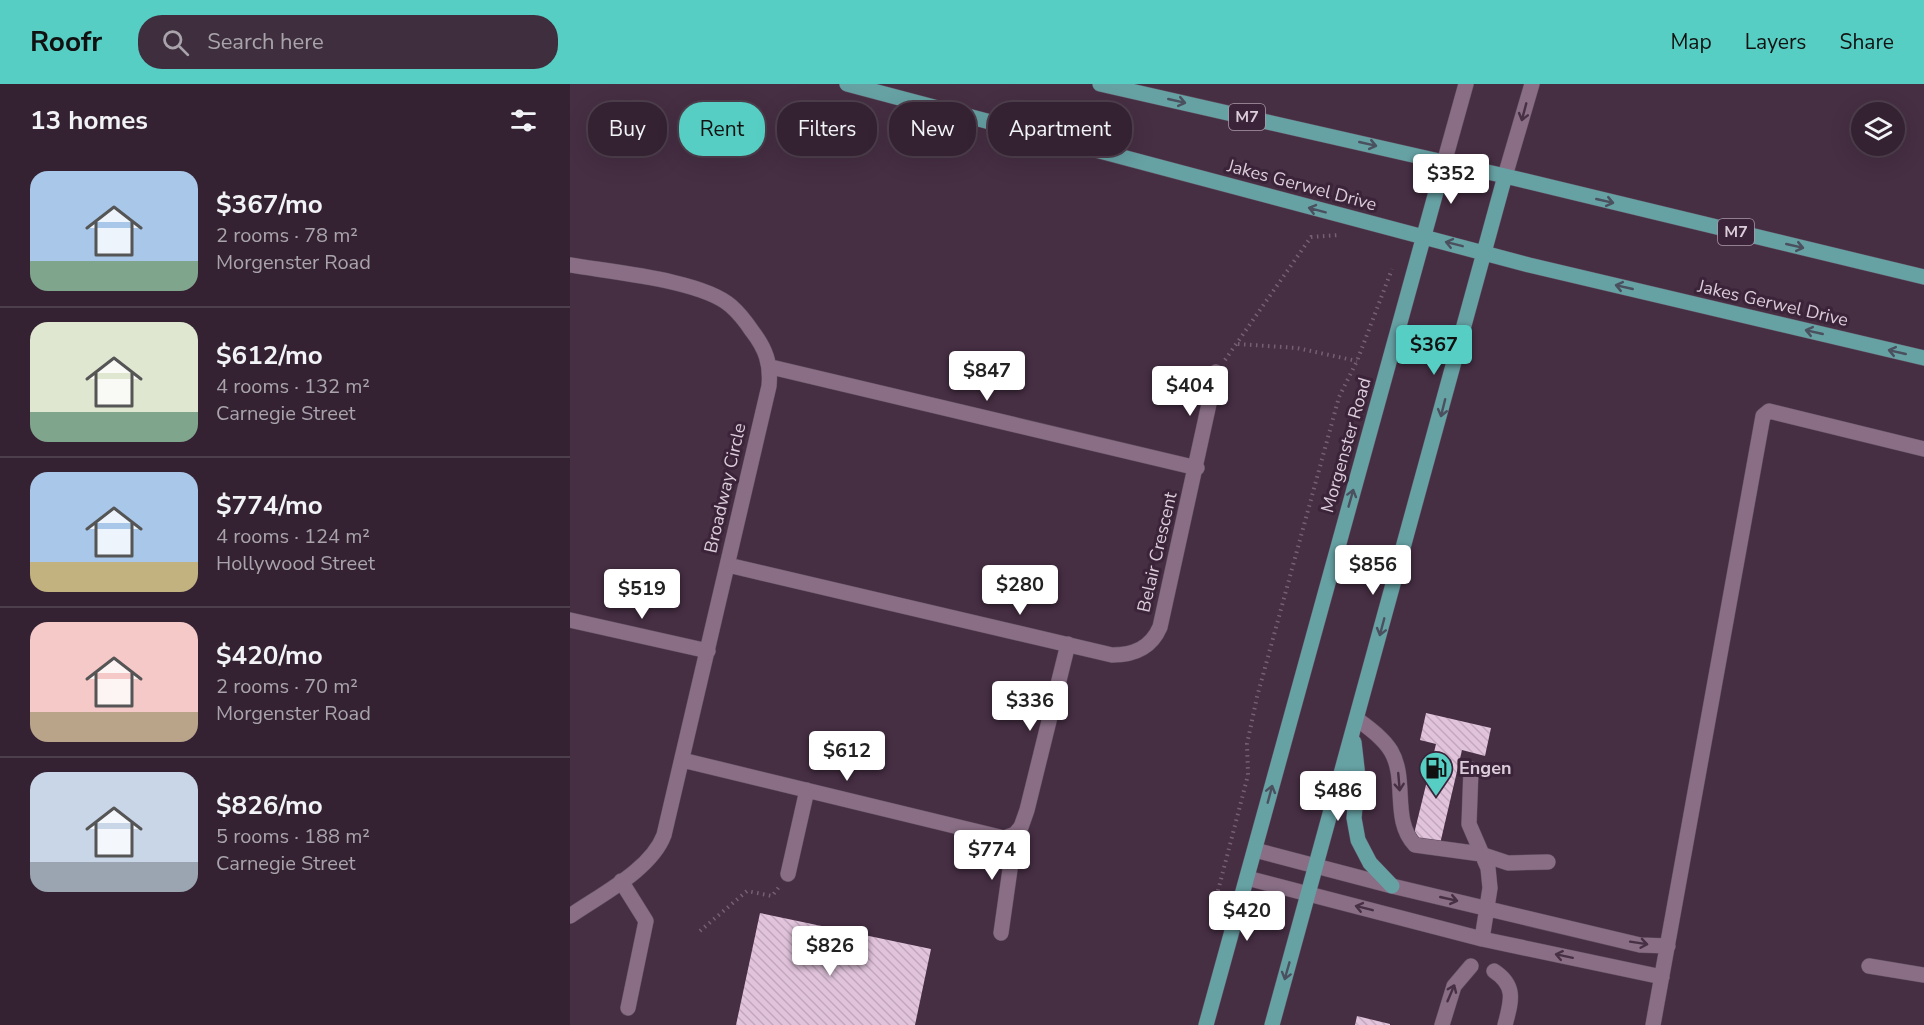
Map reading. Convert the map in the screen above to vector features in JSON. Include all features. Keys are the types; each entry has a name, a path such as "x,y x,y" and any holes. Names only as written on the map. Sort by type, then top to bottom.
{"main road":[{"name":"Jakes Gerwel Drive","path":"847,84 1483,252 1924,358"},
{"name":"M7","path":"1100,84 1444,164 1505,176 1924,277"},
{"name":"Morgenster Road","path":"1206,1025 1444,164"},
{"path":"1272,1025 1427,470 1505,176"},
{"path":"1355,726 1358,777 1354,818 1358,840 1370,863 1392,886"}],"street":[{"name":"Morgenster Road","path":"1444,164 1466,84"},
{"path":"1505,176 1532,84"},
{"path":"570,265 665,281 705,292 730,304 755,334 766,352 771,367 1197,468"},
{"name":"Broadway Circle","path":"570,915 645,864 660,845 728,565 771,367"},
{"name":"Belair Crescent","path":"728,565 1068,644 1122,655 1138,652 1157,635 1197,468 1216,372"},
{"path":"1653,1025 1763,416 1769,411 1924,449"},
{"path":"570,620 708,651"},
{"path":"682,760 1004,838 1015,834 1021,827 1027,810 1068,644"},
{"path":"1355,726 1379,736 1394,758 1398,767 1404,828 1410,840 1419,847 1481,854 1508,863 1548,862"},
{"path":"1471,769 1468,824 1490,877 1488,908 1482,939"},
{"path":"788,874 807,790"},
{"path":"1001,933 1015,834"},
{"path":"1255,850 1392,886 1641,945 1668,946"},
{"path":"1247,878 1482,939 1662,977"},
{"path":"621,880 646,921 628,1008"},
{"path":"1442,1025 1454,986 1471,966"},
{"path":"1869,966 1924,975"},
{"path":"1494,971 1504,978 1512,993 1506,1025"}],"path":[{"path":"1216,372 1238,344 1311,237"},
{"path":"1212,914 1248,775 1247,744 1257,697 1339,397 1357,362 1392,269"},
{"path":"1238,344 1297,348 1357,362"},
{"path":"700,931 747,891 772,896 788,874"}],"building":[{"path":"1426,713 1491,728 1485,756 1462,750 1440,844 1413,838 1436,744 1420,740"},
{"path":"760,913 931,949 915,1025 736,1025"},
{"path":"1357,1016 1390,1024 1390,1025 1355,1025"}],"place":[{"name":"Engen","path":"1436,797"}]}
